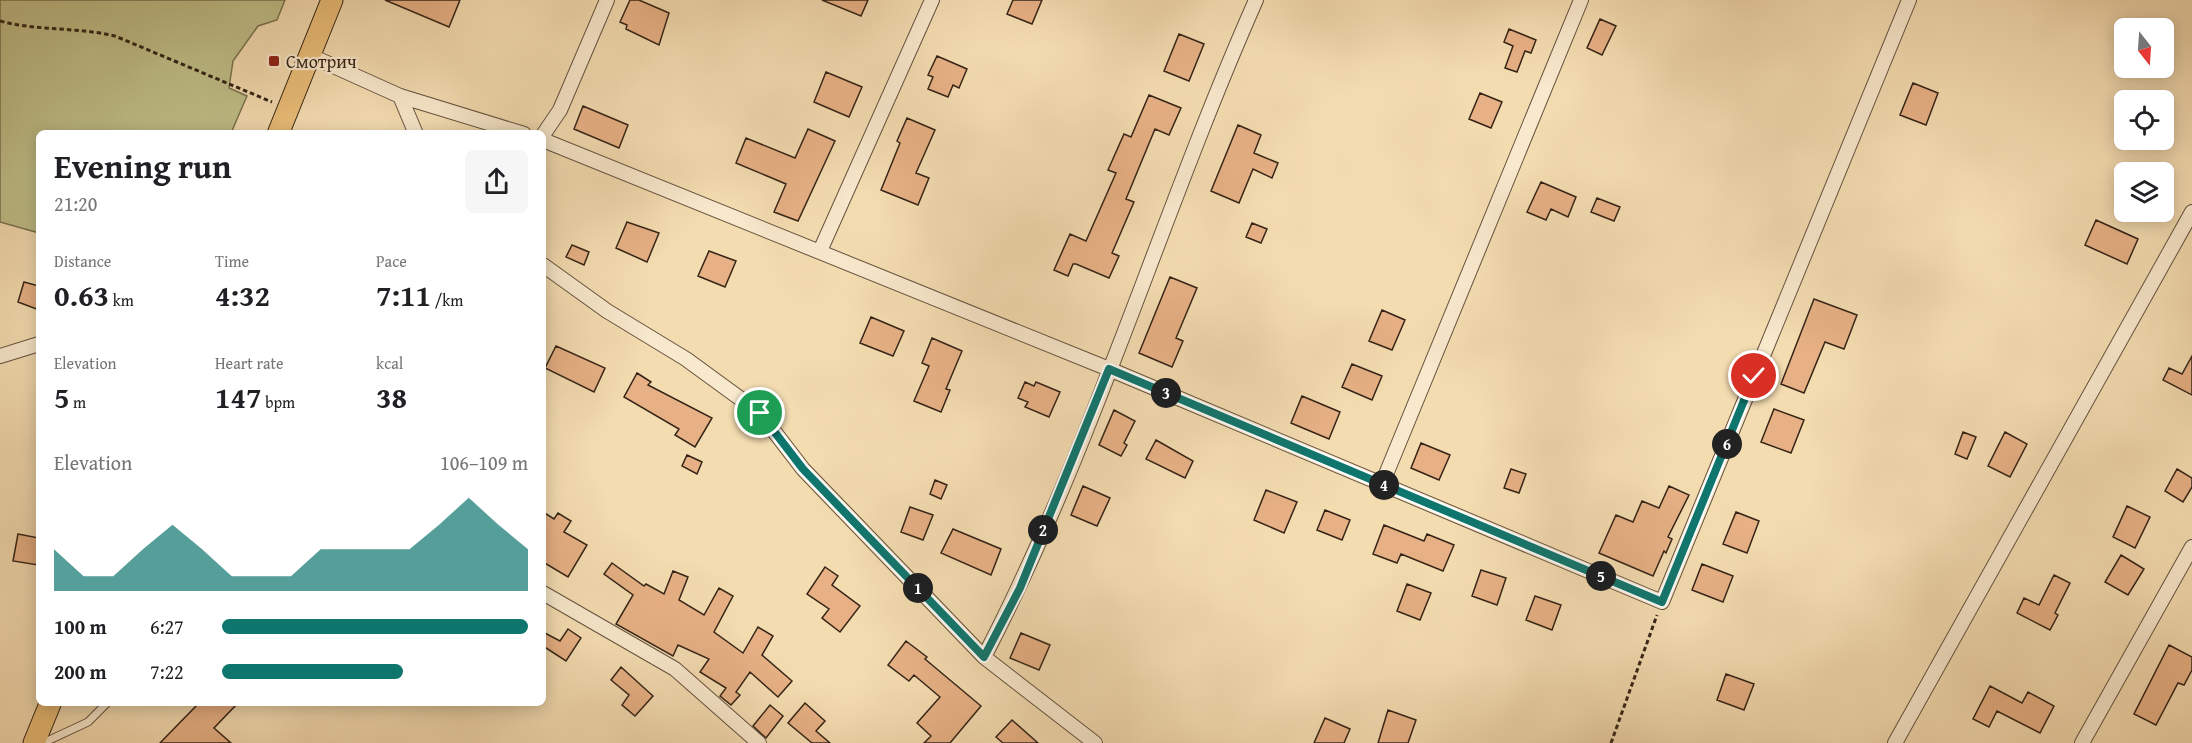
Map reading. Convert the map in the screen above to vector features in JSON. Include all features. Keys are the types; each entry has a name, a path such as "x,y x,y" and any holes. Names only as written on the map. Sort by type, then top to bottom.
{"main road":[{"path":"279,130 332,0"},
{"path":"34,743 49,706"}],"street":[{"path":"546,132 560,110 607,0"},
{"path":"820,251 932,0"},
{"path":"984,657 1020,588 1109,369 1214,94 1256,0"},
{"path":"1382,484 1581,0"},
{"path":"546,138 1109,369 1662,602 1909,0"},
{"path":"309,55 400,96 511,130"},
{"path":"400,96 414,130"},
{"path":"1895,743 2192,212"},
{"path":"546,267 607,310 686,359 760,413 803,469 984,657 1095,743"},
{"path":"0,356 36,346"},
{"path":"2082,743 2192,548"},
{"path":"546,595 675,669 759,743"}],"lane":[{"path":"44,743 88,722 104,706"}],"path":[{"path":"0,21 28,28 94,31 115,36 287,109"},
{"path":"1611,743 1662,602"}],"green space":[{"path":"0,0 285,0 277,20 258,26 233,61 229,88 247,96 232,130 36,130 36,232 0,222"}],"building":[{"path":"385,0 460,0 449,27"},
{"path":"630,0 639,0 669,13 659,45 626,29 627,25 620,22"},
{"path":"822,0 868,0 861,16"},
{"path":"1013,0 1042,0 1032,24 1007,14"},
{"path":"1600,19 1616,26 1602,55 1587,48"},
{"path":"1509,29 1536,40 1531,53 1525,51 1517,72 1505,68 1513,46 1504,42"},
{"path":"1179,34 1204,44 1189,81 1164,71"},
{"path":"937,56 967,69 959,88 953,85 948,97 928,89 933,77 928,75"},
{"path":"826,72 862,87 849,117 814,102"},
{"path":"1913,83 1938,93 1926,125 1900,115"},
{"path":"1480,93 1502,102 1491,128 1469,119"},
{"path":"1149,95 1181,108 1169,135 1155,129 1126,199 1134,202 1112,253 1119,256 1109,278 1076,264 1073,264 1068,276 1054,270 1070,234 1086,241 1116,173 1108,170 1124,134 1131,137"},
{"path":"583,106 628,125 619,148 574,129"},
{"path":"907,118 935,130 916,173 929,178 918,205 881,190 900,143 897,141"},
{"path":"1238,125 1261,135 1254,153 1278,163 1272,178 1253,169 1239,203 1211,191"},
{"path":"808,129 835,141 798,221 774,212 786,184 736,163 746,138 795,158"},
{"path":"1541,182 1576,197 1568,217 1551,209 1546,220 1527,212"},
{"path":"1597,198 1620,207 1614,221 1591,212"},
{"path":"2096,220 2138,239 2127,264 2085,245"},
{"path":"627,222 659,233 647,262 616,248"},
{"path":"1252,223 1267,229 1261,243 1246,237"},
{"path":"572,245 589,252 584,265 566,257"},
{"path":"709,251 736,261 725,287 698,276"},
{"path":"1170,277 1197,288 1176,338 1183,341 1172,367 1139,353"},
{"path":"24,282 36,285 36,309 18,302"},
{"path":"1814,299 1857,315 1844,349 1825,342 1804,393 1781,384"},
{"path":"1382,310 1405,320 1392,350 1369,341"},
{"path":"871,317 904,331 893,356 860,343"},
{"path":"932,338 962,351 946,389 950,390 941,412 914,401 929,366 922,363"},
{"path":"556,346 605,368 594,392 546,368"},
{"path":"2192,356 2192,395 2163,380 2169,368 2182,374"},
{"path":"1352,364 1382,376 1372,400 1342,387"},
{"path":"637,373 651,382 648,385 712,418 695,447 675,435 679,429 624,397"},
{"path":"1025,382 1034,386 1036,382 1060,392 1049,417 1025,407 1028,402 1018,398"},
{"path":"1302,396 1340,412 1329,439 1291,423"},
{"path":"1774,409 1804,420 1791,453 1761,442"},
{"path":"1114,410 1135,421 1124,443 1127,445 1121,456 1099,445"},
{"path":"1963,432 1976,437 1967,459 1955,454"},
{"path":"2005,432 2027,444 2010,477 1988,466"},
{"path":"1156,440 1193,461 1185,478 1146,459"},
{"path":"1421,443 1450,455 1439,480 1411,468"},
{"path":"687,455 702,462 697,474 682,466"},
{"path":"1511,469 1526,474 1519,493 1504,488"},
{"path":"2177,469 2192,478 2192,487 2183,502 2165,491"},
{"path":"935,480 947,485 941,499 930,494"},
{"path":"1083,486 1110,498 1097,526 1071,515"},
{"path":"1669,486 1689,495 1668,537 1672,539 1666,553 1664,551 1653,576 1599,553 1616,515 1633,522 1642,501 1659,508"},
{"path":"1266,490 1297,502 1284,533 1254,520"},
{"path":"2127,506 2150,517 2135,548 2113,537"},
{"path":"910,507 933,515 923,540 901,532"},
{"path":"1325,510 1350,520 1342,540 1317,530"},
{"path":"1736,512 1759,521 1747,553 1723,544"},
{"path":"558,513 571,521 564,532 587,545 568,577 546,564 546,514 554,519"},
{"path":"1384,525 1424,541 1427,534 1454,545 1443,571 1401,554 1397,563 1373,554"},
{"path":"953,529 1001,549 991,575 941,553"},
{"path":"18,534 36,537 36,565 13,561"},
{"path":"2121,555 2144,569 2128,595 2105,582"},
{"path":"612,563 644,586 646,584 664,594 673,571 688,577 679,600 704,615 719,588 733,596 714,632 743,653 758,627 773,636 762,655 792,681 778,697 750,672 736,692 740,695 731,705 720,696 726,688 700,672 709,659 678,645 673,656 616,624 633,595 604,574"},
{"path":"1702,564 1733,576 1723,602 1692,590"},
{"path":"825,567 838,576 832,585 860,606 840,632 822,618 829,609 807,594"},
{"path":"1481,570 1506,578 1497,605 1472,596"},
{"path":"2054,575 2070,583 2055,613 2058,615 2050,630 2017,613 2024,598 2039,605"},
{"path":"1407,584 1431,593 1420,620 1397,611"},
{"path":"1535,596 1561,605 1552,630 1526,620"},
{"path":"568,629 581,638 566,661 546,648 546,634 560,641"},
{"path":"1021,633 1050,645 1039,670 1010,658"},
{"path":"906,641 981,706 950,743 924,743 931,736 917,723 940,697 914,675 909,681 888,665"},
{"path":"2169,645 2192,657 2192,670 2184,685 2178,683 2156,725 2134,714"},
{"path":"621,667 653,696 635,716 622,705 629,695 611,680"},
{"path":"1726,674 1754,684 1744,710 1717,700"},
{"path":"1990,686 2022,703 2028,692 2054,706 2040,733 1997,711 1989,727 1973,719"},
{"path":"805,703 825,721 816,731 830,743 812,743 788,723"},
{"path":"770,705 783,716 766,738 753,726"},
{"path":"196,706 235,706 214,728 231,743 160,743"},
{"path":"1388,710 1416,720 1408,743 1378,743"},
{"path":"1325,718 1350,729 1344,743 1314,743"},
{"path":"1012,720 1038,743 1003,743 996,737"}],"place":[{"name":"Смотрич","path":"274,61"}],"route":[{"path":"760,413 803,469 984,657 1020,588 1109,369 1662,602 1754,376"}]}
